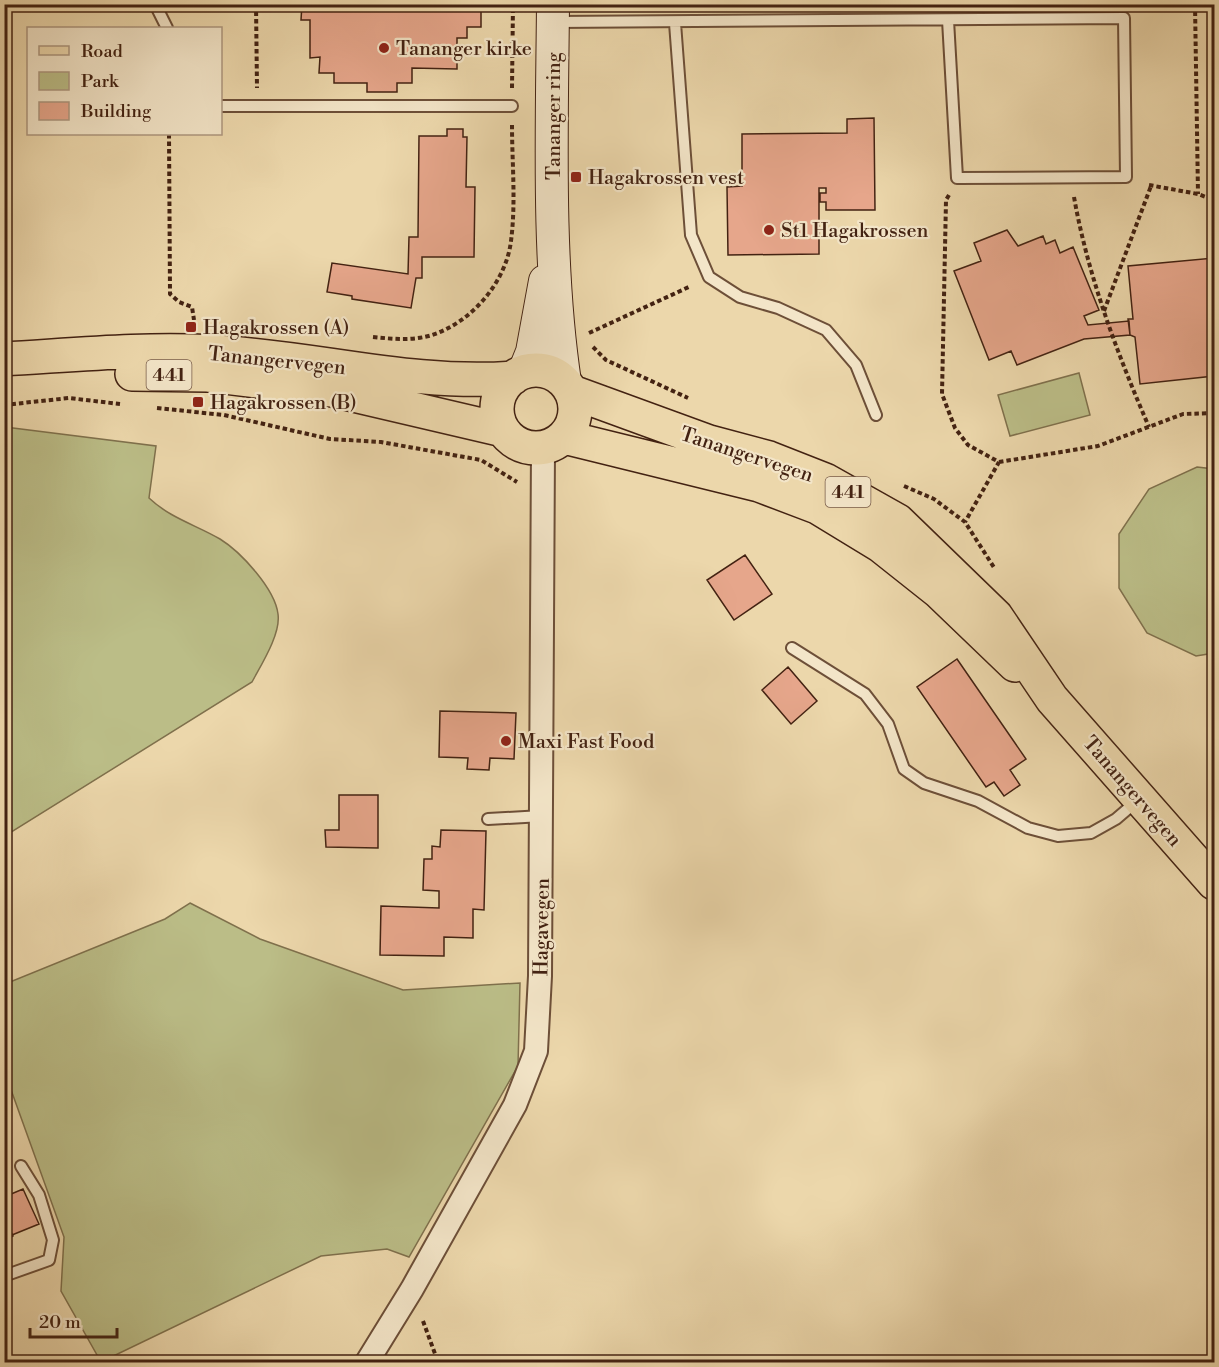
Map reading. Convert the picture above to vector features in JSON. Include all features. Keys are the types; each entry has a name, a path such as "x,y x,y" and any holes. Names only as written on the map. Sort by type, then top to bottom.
{"main road":[{"name":"Tananger ring","path":"553,13 554,227 561,353 568,387"},
{"name":"Tananger ring","path":"518,375 532,352 554,227"},
{"name":"Tanangervegen","path":"4,359 130,352 213,352 316,361 418,377 471,381 518,375"},
{"name":"441","path":"518,375 546,371 568,387"},
{"name":"Tanangervegen","path":"4,380 84,374 208,375 332,390 503,430"},
{"path":"503,430 498,416 498,402 503,388 518,375"},
{"name":"Tanangervegen","path":"568,387 709,442 769,458 807,472 898,521 996,616 1053,699 1215,883"},
{"path":"553,443 573,423 576,407 568,387"},
{"name":"441","path":"503,430 513,441 526,447 553,443"},
{"name":"Tanangervegen","path":"553,443 759,485 817,507 881,546 939,592 977,631 1053,699"}],"street":[{"name":"Hagavegen","path":"367,1362 412,1289 515,1105 536,1051 540,976 542,816 543,491 553,443"}],"lane":[{"path":"155,4 166,27"},
{"path":"553,13 675,23 1124,18 1126,177 957,178 948,20"},
{"path":"675,23 691,235 709,277 740,297 777,308 826,330 856,365 876,415"},
{"path":"222,106 512,106"},
{"path":"792,648 865,694 888,724 901,762 909,775 924,783 978,801 1028,828 1058,836 1091,833 1116,819 1140,799"},
{"path":"488,819 542,816"},
{"path":"4,1276 48,1260 53,1240 39,1195 21,1166"}],"path":[{"path":"256,4 257,105"},
{"path":"402,340 432,335 459,322 484,299 502,273 511,241 513,4"},
{"path":"1195,4 1198,194"},
{"path":"169,135 170,294 178,302 192,307 194,322"},
{"path":"1126,177 1151,186 1198,194 1215,200"},
{"path":"957,178 946,200 942,394 955,428 968,445 999,462 1098,447 1183,414 1215,413"},
{"path":"1071,178 1079,222 1104,312 1149,427"},
{"path":"1104,312 1151,186"},
{"path":"586,335 709,277"},
{"path":"4,405 69,398 124,404"},
{"path":"147,407 224,415 330,439 381,442 481,460 523,486 543,491"},
{"path":"965,522 999,462"},
{"path":"412,1289 438,1362"}],"green space":[{"path":"1079,373 1090,415 1010,436 998,395"},
{"path":"5,427 156,446 149,498 174,516 220,539 238,553 256,572 271,594 276,604 278,622 270,649 252,682 5,836"},
{"path":"1197,467 1214,469 1214,653 1196,656 1147,633 1119,588 1119,534 1149,489"},
{"path":"190,903 260,939 403,990 520,983 518,1066 409,1257 387,1249 321,1256 101,1362 61,1291 64,1237 5,1073 5,984 165,919"}],"building":[{"name":"Tananger kirke","path":"302,4 481,4 481,27 467,27 467,38 457,38 457,69 412,68 412,83 397,83 397,92 367,92 367,83 334,83 334,73 319,73 320,57 310,58 310,20 301,20"},
{"path":"874,118 875,210 826,210 826,202 820,202 820,193 826,193 826,188 819,188 819,254 728,255 727,187 742,186 742,134 847,133 847,119"},
{"path":"447,129 463,129 463,137 467,137 466,187 475,187 474,257 422,257 422,278 416,278 411,308 352,299 352,296 327,292 332,263 408,274 409,237 418,237 419,136 447,136"},
{"path":"1007,230 1018,246 1043,236 1046,244 1055,240 1060,253 1073,247 1099,310 1084,316 1088,325 1129,321 1130,335 1084,339 1017,365 1011,351 989,360 954,271 981,261 974,243"},
{"path":"1214,258 1214,376 1140,384 1135,337 1130,335 1128,319 1133,319 1128,266"},
{"path":"745,555 772,594 734,620 707,580"},
{"path":"957,659 1026,759 1010,770 1020,785 1004,796 994,782 986,787 917,687"},
{"path":"788,667 817,701 791,724 762,690"},
{"path":"440,711 516,713 514,759 490,758 489,770 467,769 468,758 439,757"},
{"path":"339,795 378,795 378,848 326,847 325,830 339,830"},
{"path":"441,830 486,831 484,910 473,909 473,938 444,937 444,956 380,955 381,906 439,908 439,891 423,890 424,859 432,859 432,846 440,847"},
{"path":"23,1189 39,1224 12,1235 4,1218 4,1197"},
{"path":"4,1218 13,1236 6,1240 8,1245 4,1247"}],"place":[{"name":"Tananger kirke","path":"384,48"},
{"name":"Hagakrossen vest","path":"576,177"},
{"name":"St1 Hagakrossen","path":"769,230"},
{"name":"Hagakrossen (A)","path":"191,327"},
{"name":"Hagakrossen (B)","path":"198,402"},
{"name":"Maxi Fast Food","path":"506,741"}]}
